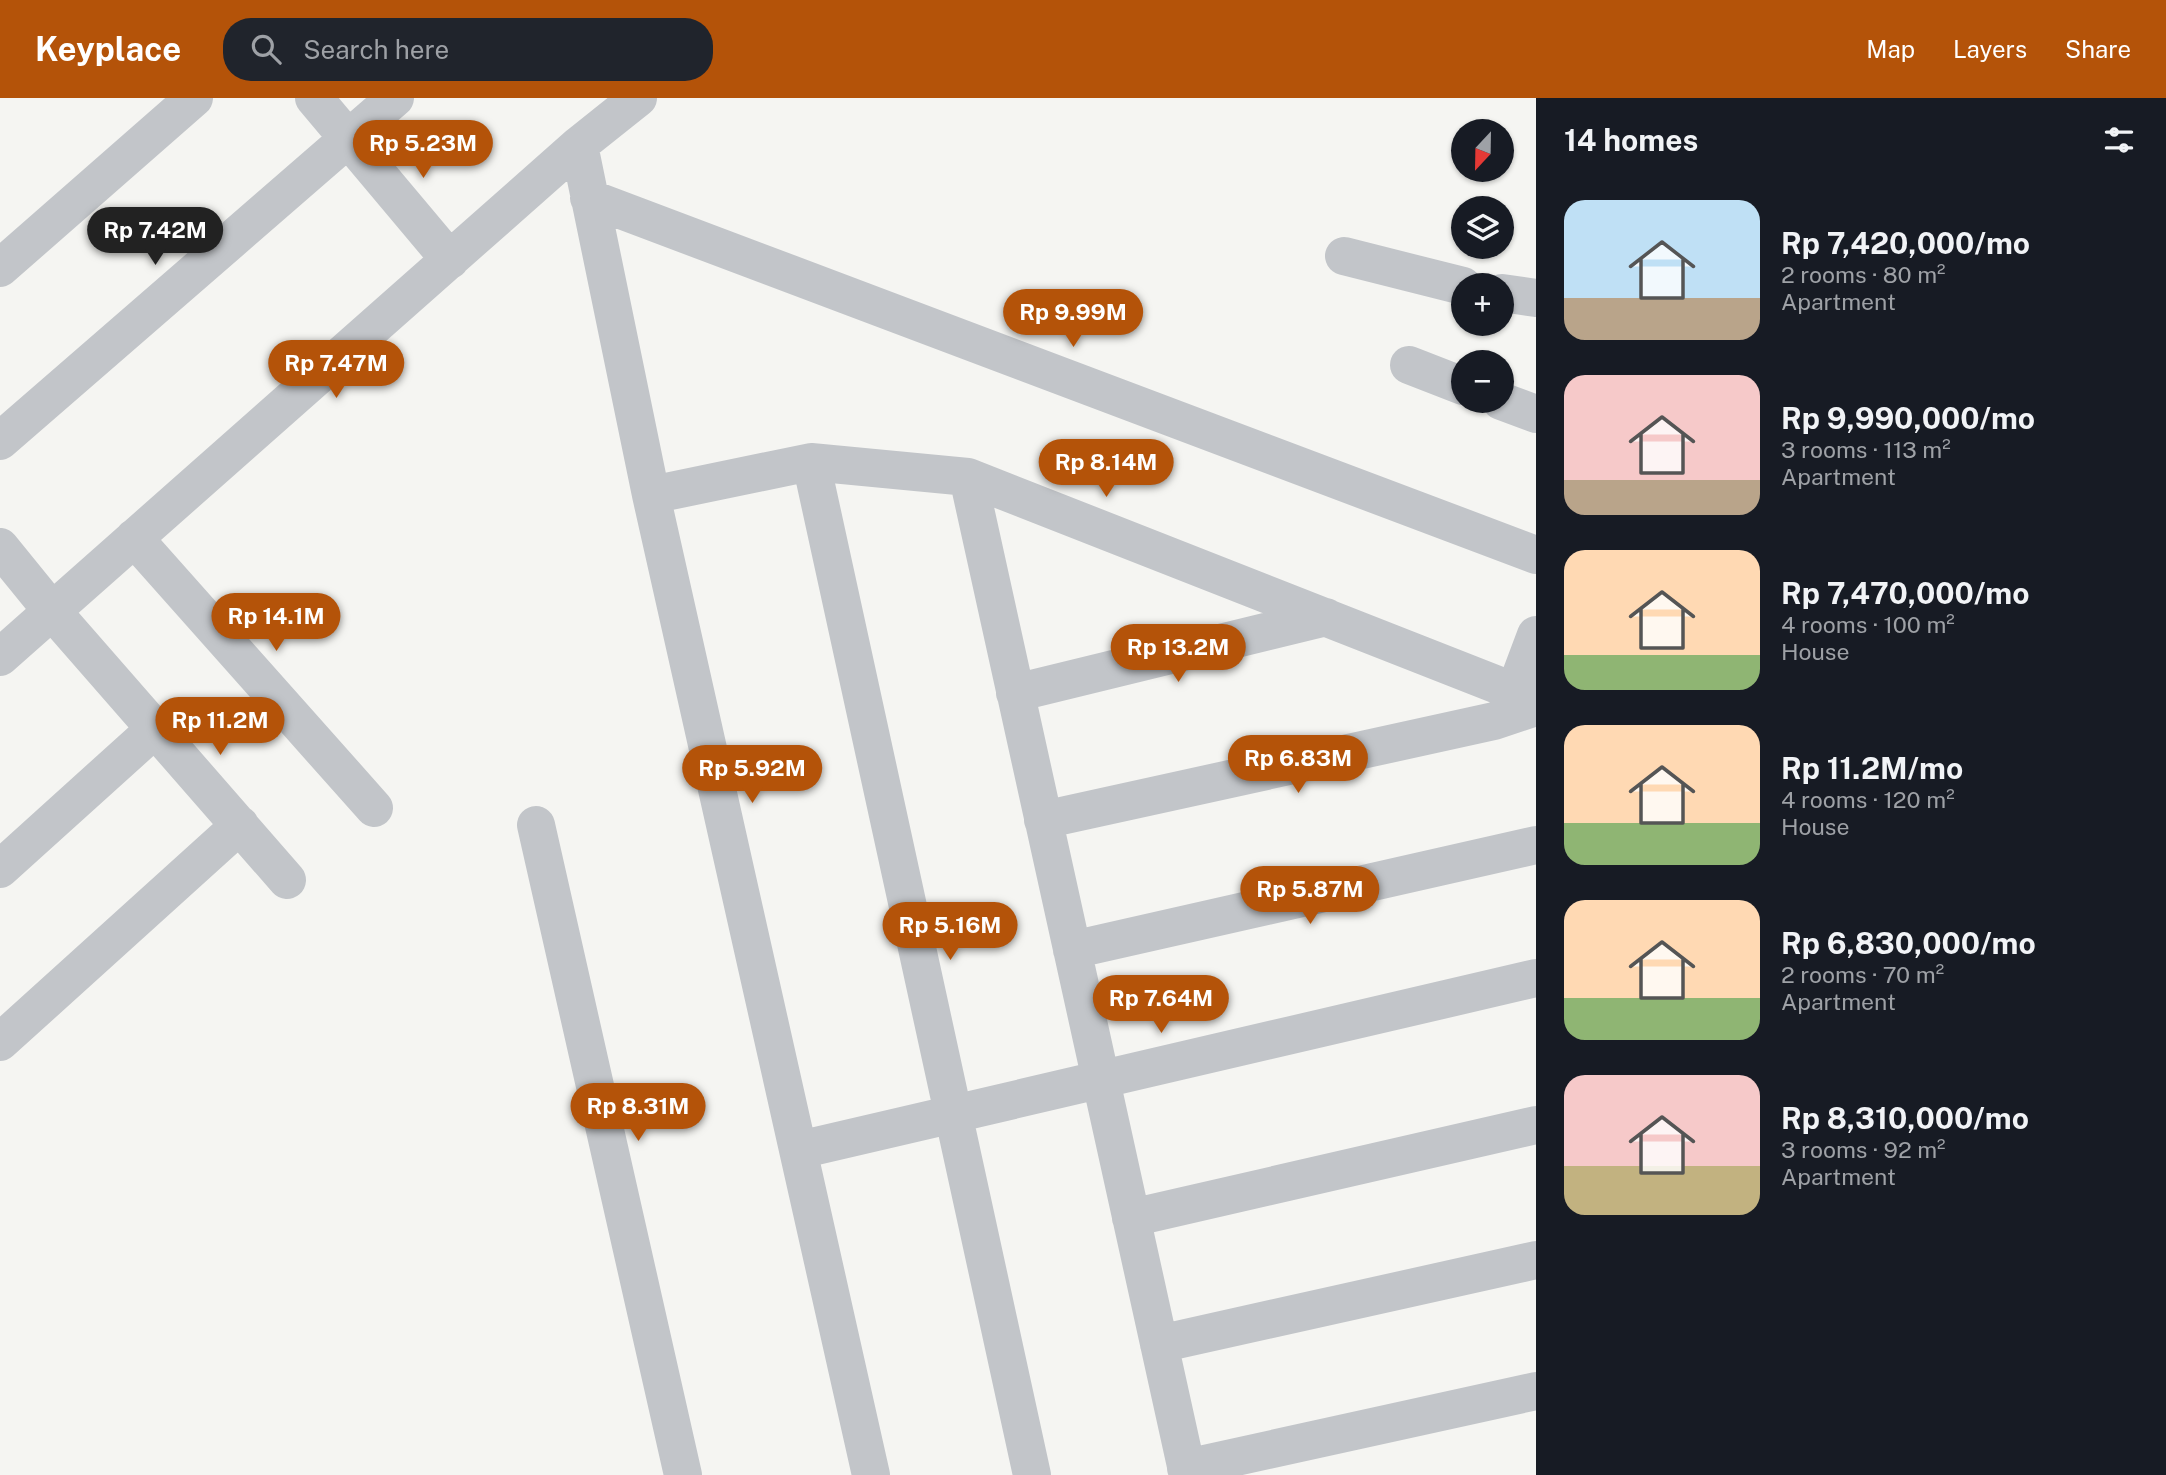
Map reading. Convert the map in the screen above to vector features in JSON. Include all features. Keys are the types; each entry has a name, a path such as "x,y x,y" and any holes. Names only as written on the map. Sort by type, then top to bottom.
{"street":[{"path":"0,268 194,98"},
{"path":"314,98 450,260"},
{"path":"0,441 396,98"},
{"path":"0,657 579,145 638,98"},
{"path":"579,145 651,495 871,1475"},
{"path":"589,198 1536,555"},
{"path":"1344,256 1451,283"},
{"path":"1514,295 1536,298"},
{"path":"1409,365 1451,381"},
{"path":"1514,406 1536,414"},
{"path":"651,495 811,462 968,477 1326,617 1529,700"},
{"path":"811,462 1032,1475"},
{"path":"968,477 1187,1471 1536,1391"},
{"path":"134,538 374,808"},
{"path":"0,547 52,611 287,880"},
{"path":"1015,693 1326,617"},
{"path":"1529,700 1536,635"},
{"path":"1043,820 1494,721 1529,700"},
{"path":"0,869 155,729"},
{"path":"0,1042 240,825"},
{"path":"536,825 683,1475"},
{"path":"1072,950 1536,845"},
{"path":"799,1150 1536,978"},
{"path":"1131,1218 1536,1125"},
{"path":"1159,1344 1536,1260"}]}
